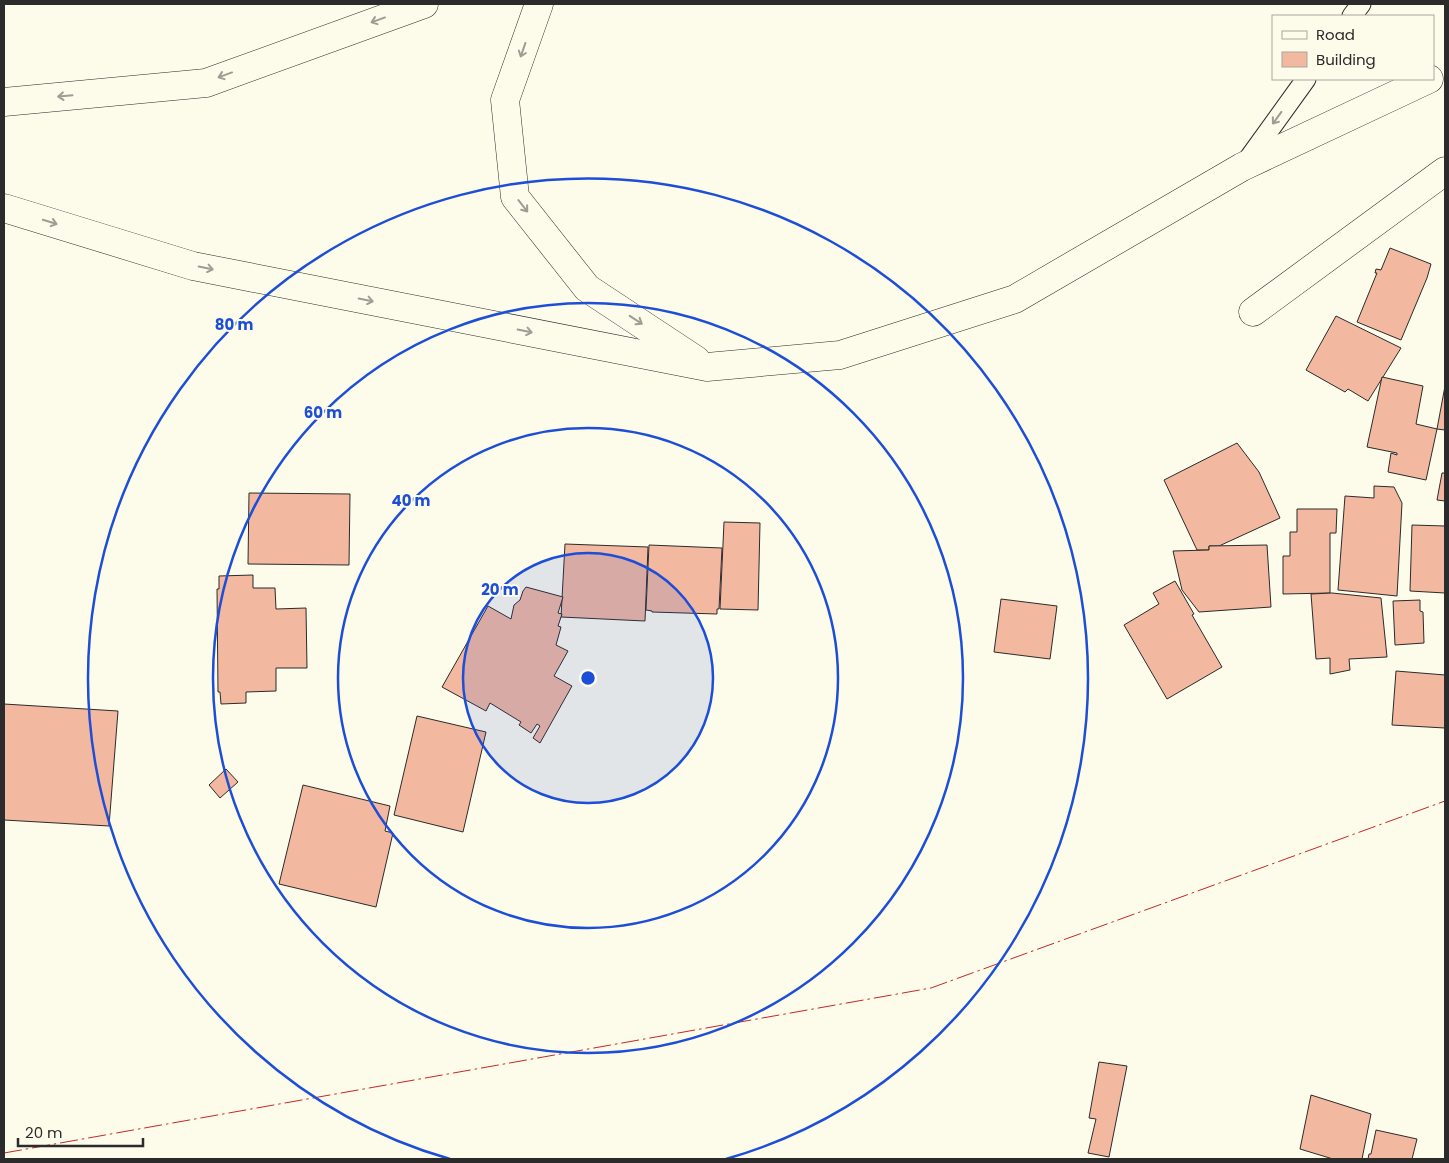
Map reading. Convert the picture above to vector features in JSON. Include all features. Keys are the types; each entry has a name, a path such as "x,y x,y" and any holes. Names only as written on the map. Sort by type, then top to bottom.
{"main road":[{"path":"4,102 206,82 424,4"},
{"path":"539,4 505,100 515,197 587,288 707,367"},
{"path":"4,208 193,266 707,367 840,355 1015,299 1242,167 1426,80"},
{"path":"1252,312 1445,171"}],"lane":[{"path":"1353,15 1361,4"},
{"path":"1242,167 1305,80"}],"building":[{"path":"1390,248 1431,264 1401,340 1357,322 1377,273 1375,273 1376,269 1381,270"},
{"path":"1336,316 1401,348 1368,401 1348,389 1345,392 1306,370"},
{"path":"1382,377 1423,386 1416,424 1437,429 1426,480 1388,472 1391,453 1397,455 1397,453 1367,447"},
{"path":"1445,386 1445,430 1437,429"},
{"path":"1237,443 1259,472 1280,518 1219,546 1209,546 1209,550 1197,550 1164,480"},
{"path":"1442,473 1445,473 1445,501 1437,500"},
{"path":"1374,486 1394,487 1402,503 1397,596 1338,590 1345,496 1374,498"},
{"path":"249,493 350,494 349,565 248,564"},
{"path":"1297,509 1337,509 1336,533 1330,533 1330,593 1283,594 1283,556 1290,556 1290,532 1297,532"},
{"path":"724,522 760,523 758,610 720,609"},
{"path":"1412,525 1445,526 1445,593 1410,591"},
{"path":"565,544 648,547 645,621 561,617"},
{"path":"649,545 722,548 719,609 717,609 717,614 652,612 646,610"},
{"path":"1267,545 1271,607 1199,612 1182,590 1173,551 1209,550 1209,546"},
{"path":"253,575 253,588 275,588 276,609 306,608 307,668 276,668 276,691 246,692 246,703 221,704 220,692 218,692 217,589 219,589 219,576"},
{"path":"1175,581 1222,667 1167,699 1124,625 1159,604 1153,593"},
{"path":"526,587 563,597 558,613 562,614 558,626 561,627 556,645 568,651 554,676 572,686 540,743 533,738 540,726 537,724 531,733 519,725 521,722 490,703 486,711 442,687 488,606 511,619 514,605 520,600"},
{"path":"1332,593 1381,598 1387,657 1349,659 1350,670 1330,674 1330,658 1316,659 1311,594"},
{"path":"1001,599 1057,606 1050,659 994,652"},
{"path":"1420,600 1420,611 1423,612 1424,643 1395,645 1393,601"},
{"path":"1396,671 1445,675 1445,728 1392,725"},
{"path":"4,704 118,711 109,826 4,820"},
{"path":"417,716 486,732 463,832 394,815"},
{"path":"226,769 238,782 220,798 209,785"},
{"path":"303,785 390,806 385,831 393,833 376,907 279,884"},
{"path":"1099,1062 1127,1066 1109,1157 1088,1153 1096,1119 1089,1118"},
{"path":"1311,1095 1371,1114 1362,1159 1333,1159 1300,1149"},
{"path":"1376,1130 1417,1139 1412,1159 1368,1159 1369,1154 1371,1154"}],"power":[{"path":"4,1153 931,988 1445,801"}]}
